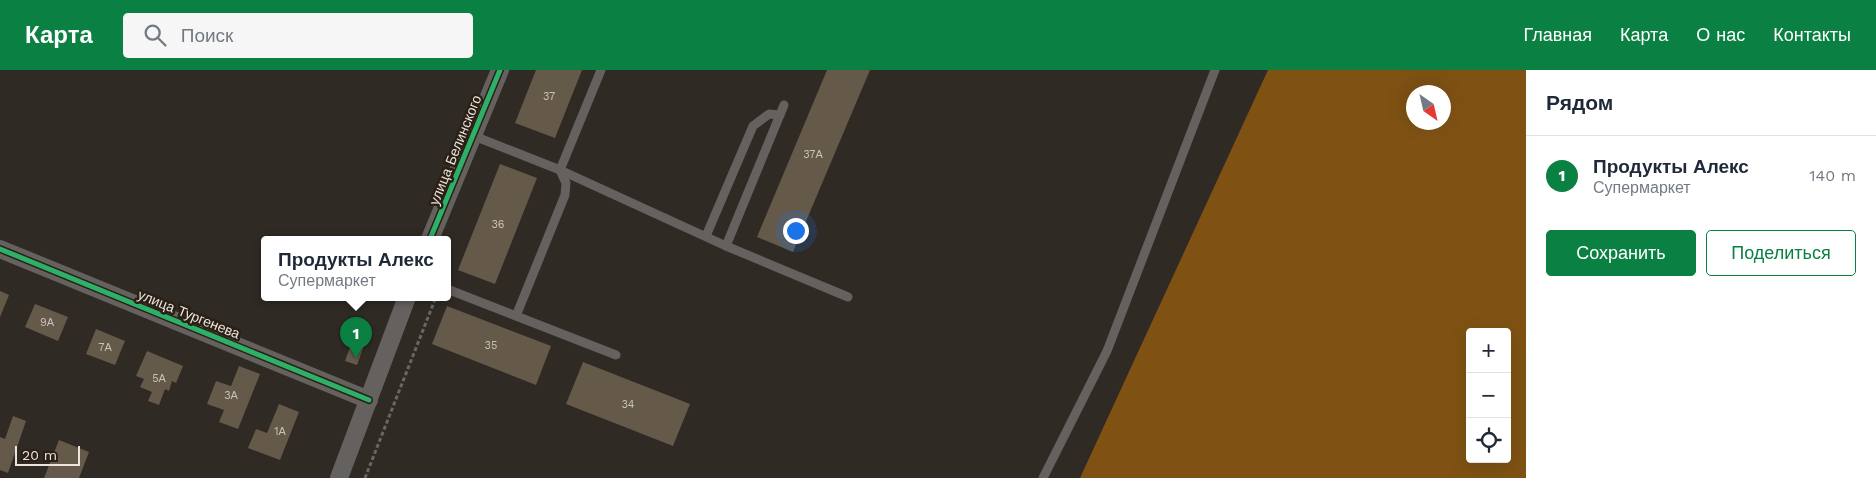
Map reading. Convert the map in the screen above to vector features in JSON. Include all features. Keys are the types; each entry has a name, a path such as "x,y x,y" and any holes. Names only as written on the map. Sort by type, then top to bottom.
{"street":[{"name":"улица Белинского","path":"431,236 500,70"},
{"name":"улица Тургенева","path":"0,249 370,400"},
{"path":"339,478 370,400 406,301"}],"lane":[{"path":"516,316 565,195 566,183 560,170 601,70"},
{"path":"1043,478 1107,351 1215,70"},
{"path":"726,246 784,105"},
{"path":"706,236 753,126 769,114 780,115"},
{"path":"474,136 560,170 726,246 848,297"},
{"path":"451,291 616,354"}],"path":[{"path":"365,478 434,301"}],"shaded area":[{"path":"1268,70 1526,70 1526,478 1080,478"}],"building":[{"path":"536,70 582,70 555,138 515,123"},
{"path":"827,70 870,70 793,252 757,237"},
{"path":"500,164 537,178 495,284 458,270"},
{"path":"0,291 9,295 0,317"},
{"path":"35,304 68,317 58,341 25,327"},
{"path":"447,306 551,346 536,385 432,344"},
{"path":"96,329 125,341 115,365 86,354"},
{"path":"353,339 365,343 357,365 345,361"},
{"path":"147,351 183,366 176,383 172,381 169,391 165,389 159,405 148,401 152,392 140,387 144,379 136,376"},
{"path":"583,362 690,404 673,446 566,404"},
{"path":"239,366 260,374 238,429 219,422 224,410 207,404 216,381 231,386"},
{"path":"279,404 299,412 280,460 248,448 256,429 267,433"},
{"path":"13,416 26,421 8,473 0,470 0,437 5,439"},
{"path":"59,440 89,452 79,478 44,478"}],"cycle path":[{"path":"431,236 500,70"},
{"path":"0,249 369,400"}],"place":[{"name":"Продукты Алекс","path":"356,358"}]}
